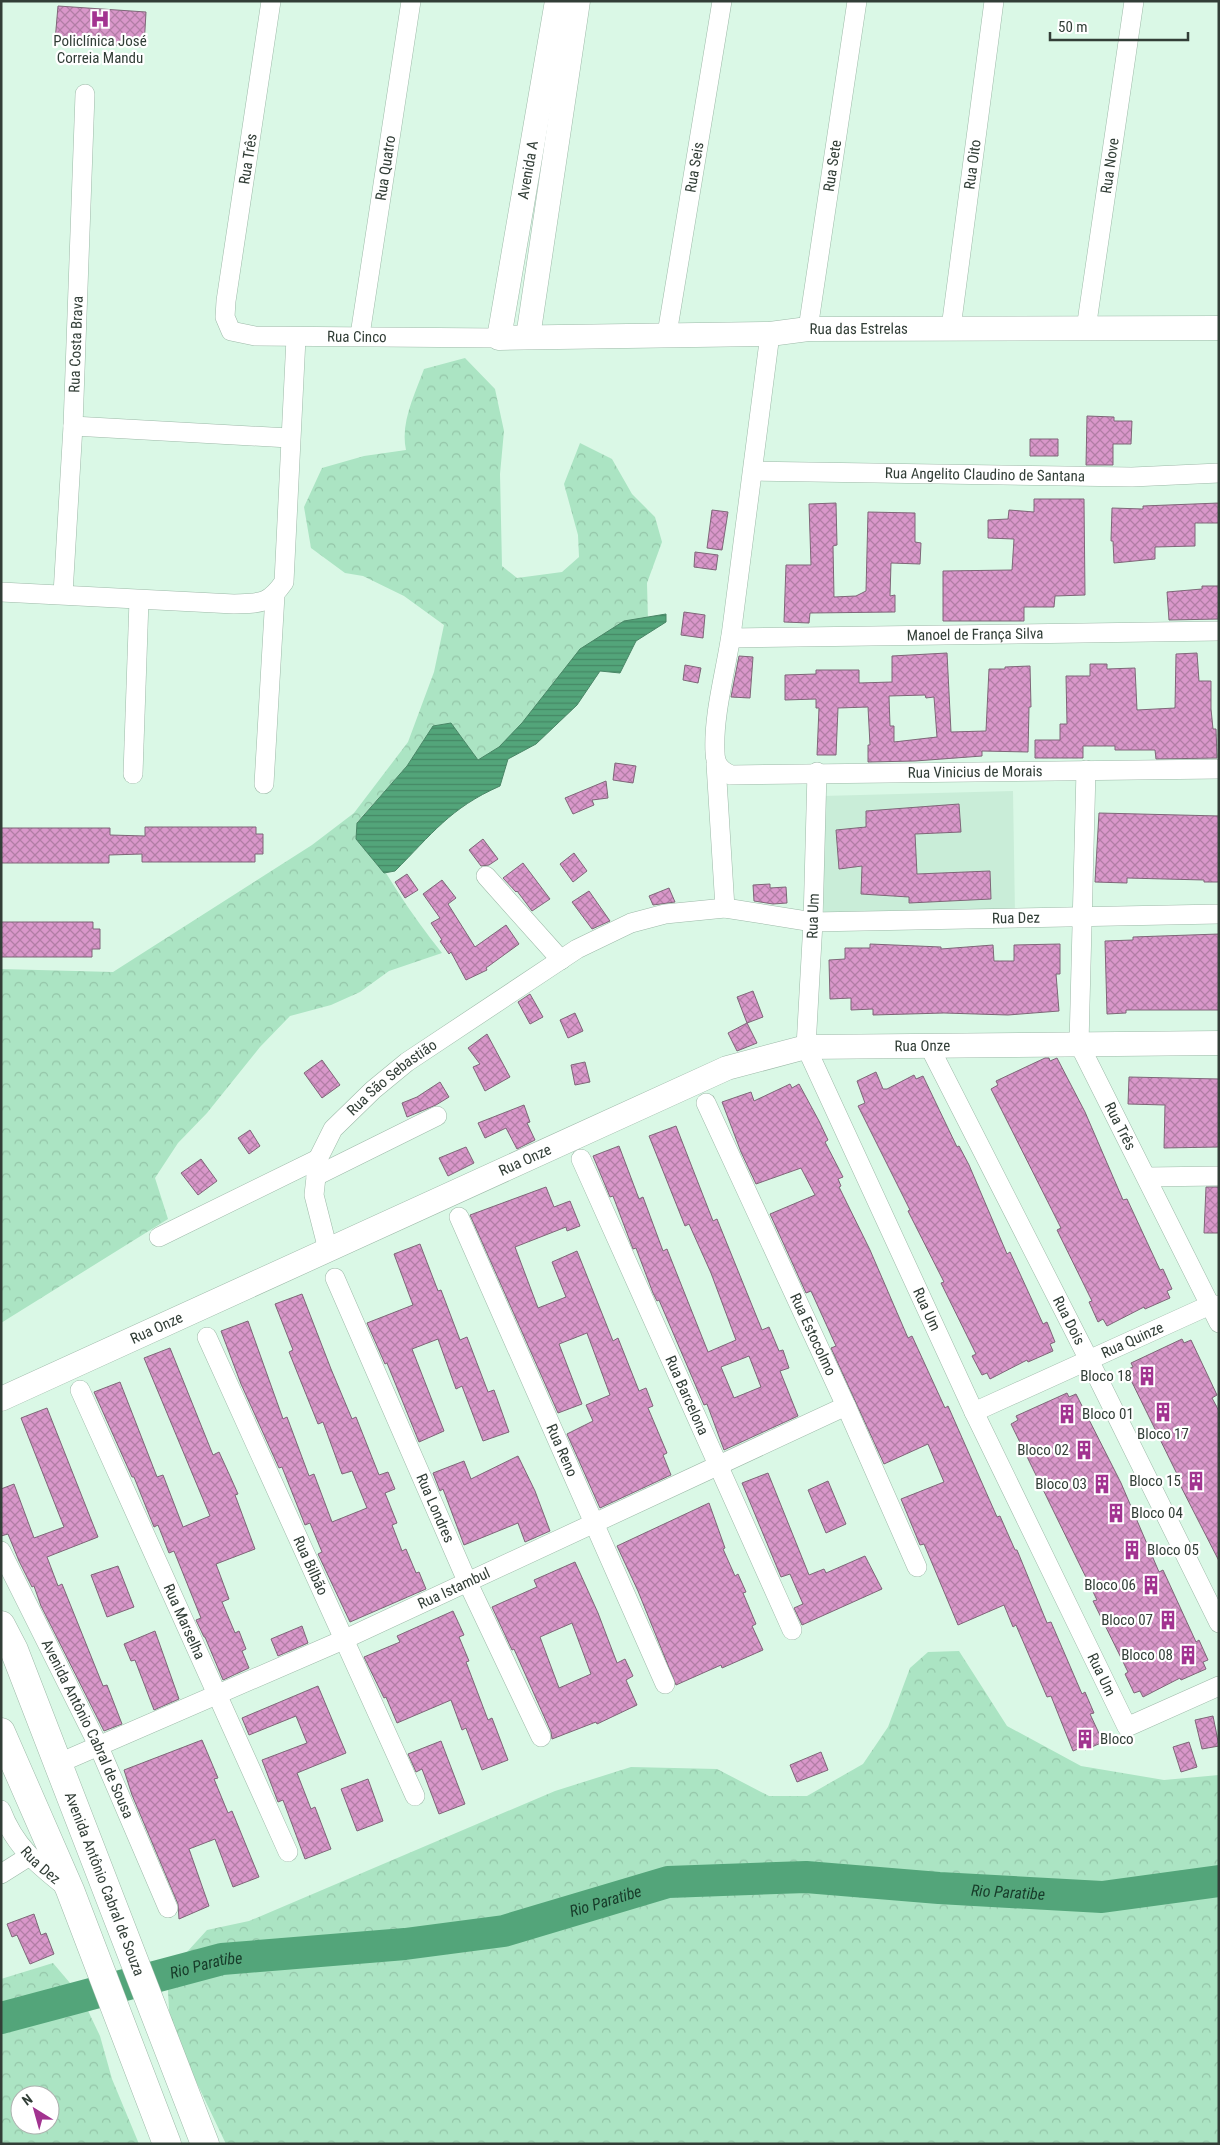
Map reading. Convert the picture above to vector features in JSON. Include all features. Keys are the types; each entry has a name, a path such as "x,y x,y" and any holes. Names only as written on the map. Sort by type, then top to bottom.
{"highway":[{"name":"Avenida Antônio Cabral de Souza","path":"1,1625 14,1650 205,2144"},
{"path":"1,1732 70,1890 167,2144"}],"street":[{"name":"Rua Três","path":"225,317 271,1"},
{"name":"Rua Quatro","path":"360,335 412,1"},
{"name":"Avenida A","path":"499,338 557,1"},
{"name":"Avenida A","path":"528,338 578,1"},
{"name":"Rua Seis","path":"667,334 722,1"},
{"name":"Rua Sete","path":"808,329 857,1"},
{"name":"Rua Oito","path":"951,328 994,1"},
{"name":"Rua Nove","path":"1086,329 1134,1"},
{"name":"Rua Costa Brava","path":"62,594 73,426 85,94"},
{"name":"Rua Cinco","path":"225,317 230,332 241,335 296,338 360,335 499,338"},
{"name":"Rua das Estrelas","path":"499,338 667,334 770,334 808,329 1219,328"},
{"path":"726,908 724,769 715,732 731,638 770,334"},
{"path":"1,592 62,594 139,600 263,603 275,595 284,582 289,438 296,338"},
{"path":"73,426 289,438"},
{"name":"Rua Angelito Claudino de Santana","path":"753,471 1132,477 1219,473"},
{"path":"264,784 275,595"},
{"path":"133,774 139,600"},
{"name":"Manoel de França Silva","path":"731,638 1219,631"},
{"name":"Rua Vinicius de Morais","path":"724,769 817,772 1219,769"},
{"name":"Rua Três","path":"1086,770 1079,1044 1214,1305 1219,1323"},
{"name":"Rua Um","path":"817,772 813,922 806,1047 974,1412 1127,1727 1219,1686"},
{"path":"486,876 560,960"},
{"name":"Rua São Sebastião","path":"328,1250 314,1195 317,1167 333,1128 373,1090 407,1062 577,949 631,923 665,914 726,908 813,922"},
{"name":"Rua Dez","path":"813,922 1219,914"},
{"name":"Rua Onze","path":"1,1399 727,1068 806,1047 1219,1043"},
{"name":"Rua Dois","path":"929,1046 1089,1360 1219,1623"},
{"name":"Rua Estocolmo","path":"706,1103 846,1406 917,1567"},
{"path":"159,1237 437,1116"},
{"name":"Rua Barcelona","path":"582,1159 792,1630"},
{"path":"1147,1177 1219,1176"},
{"name":"Rua Reno","path":"459,1217 665,1684"},
{"name":"Rua Londres","path":"335,1278 467,1581 541,1737"},
{"name":"Rua Quinze","path":"974,1412 1214,1305"},
{"name":"Rua Bilbão","path":"207,1337 415,1796"},
{"name":"Rua Marselha","path":"80,1390 288,1852"},
{"name":"Rua Istambul","path":"57,1764 218,1696 343,1640 846,1406"},
{"name":"Avenida Antônio Cabral de Sousa","path":"1,1551 99,1747 168,1908"},
{"name":"Rua Dez","path":"1,1810 12,1833 28,1857 70,1890"},
{"path":"1,1874 28,1857"}],"shaded area":[{"path":"666,614 666,622 636,641 620,673 600,671 577,705 536,744 508,759 500,786 468,803 455,813 431,834 395,871 384,873 356,839 357,823 407,766 433,726 451,723 478,760 499,747 522,723 580,649 624,621"},
{"path":"1013,791 1015,914 824,917 822,796"}],"green space":[{"path":"465,358 495,389 504,431 500,474 502,566 517,578 562,572 579,557 578,535 564,484 580,443 612,459 632,494 655,517 662,542 647,583 648,621 500,747 478,760 451,723 433,726 407,766 357,822 396,890 442,953 389,971 360,992 331,1005 290,1016 260,1047 207,1113 178,1143 155,1178 168,1219 1,1323 1,969 113,972 312,845 354,813 408,742 434,672 444,625 404,596 363,576 345,573 311,548 304,507 322,468 364,456 406,450 405,429 407,419 424,369"},
{"path":"959,1651 1007,1726 1081,1766 1164,1780 1219,1775 1219,2144 226,2144 170,2027 167,1974 207,1930 249,1921 555,1791 631,1767 717,1769 769,1796 807,1796 863,1764 888,1727 910,1668 928,1652"},
{"path":"53,1963 81,1996 100,2036 112,2079 139,2144 1,2144 1,1979"}],"building":[{"name":"Policlínica José Correia Mandu","path":"58,6 146,12 144,47 55,41"},
{"path":"1087,416 1114,417 1114,421 1132,421 1131,444 1113,444 1113,465 1086,465"},
{"path":"1030,439 1058,439 1058,456 1030,456"},
{"path":"1034,499 1084,499 1085,595 1055,596 1054,607 1024,607 1024,621 943,621 943,571 1012,570 1014,539 988,538 988,520 1008,519 1009,510 1034,512"},
{"path":"836,503 837,545 833,546 834,597 856,596 866,591 868,512 915,513 915,542 921,543 920,564 891,563 890,596 895,595 895,612 810,613 809,623 784,622 786,565 811,565 809,504"},
{"path":"1219,503 1219,523 1195,523 1195,546 1155,547 1155,559 1114,563 1113,541 1111,541 1112,508 1143,509 1143,506"},
{"path":"712,510 728,512 722,550 707,548"},
{"path":"695,552 718,555 716,570 694,567"},
{"path":"1202,586 1219,586 1219,619 1169,620 1167,592 1202,589"},
{"path":"684,612 705,615 703,638 681,635"},
{"path":"947,653 951,732 986,731 989,669 1030,666 1031,707 1029,707 1028,752 982,751 982,756 868,762 868,745 870,745 868,707 838,708 836,755 817,755 819,708 816,708 816,699 785,700 785,675 816,674 816,670 859,670 859,683 892,682 892,656","holes":["925,695 926,698 934,697 937,737 894,742 894,726 890,726 889,696"]},
{"path":"1197,653 1199,681 1211,681 1211,709 1213,729 1216,729 1217,758 1156,759 1155,750 1115,750 1115,746 1083,746 1083,758 1035,758 1035,740 1060,740 1060,724 1067,724 1066,676 1090,676 1090,664 1107,664 1107,669 1135,668 1137,710 1175,708 1176,654"},
{"path":"739,656 753,657 750,698 731,697"},
{"path":"685,665 701,668 698,683 683,680"},
{"path":"615,763 636,766 633,783 613,780"},
{"path":"606,781 608,798 592,800 594,805 573,814 565,798"},
{"path":"959,804 961,832 915,834 917,874 990,871 991,899 909,903 909,897 861,894 862,866 839,869 836,830 866,827 866,811"},
{"path":"1099,813 1219,816 1219,882 1127,878 1127,883 1095,882"},
{"path":"145,827 256,827 256,834 263,834 263,854 255,854 255,862 142,862 142,854 109,855 109,863 1,863 1,828 110,828 110,835 145,836"},
{"path":"483,839 498,859 489,865 481,866 469,850"},
{"path":"574,853 587,871 573,882 560,864"},
{"path":"523,863 550,899 532,911 517,891 503,878"},
{"path":"407,874 418,890 405,898 395,882"},
{"path":"442,880 456,898 448,904 475,947 506,925 519,944 486,968 487,970 466,980 451,952 449,954 431,923 440,918 423,894"},
{"path":"770,884 770,888 786,887 787,903 773,904 754,901 753,885"},
{"path":"669,888 675,902 653,905 649,896"},
{"path":"589,891 610,921 592,929 572,902"},
{"path":"1,922 93,922 93,929 100,929 100,949 92,949 92,957 1,957"},
{"path":"1219,934 1219,1010 1126,1010 1126,1013 1107,1014 1105,941 1133,940 1133,937"},
{"path":"870,944 941,947 941,949 993,945 994,961 1014,961 1014,945 1060,944 1060,974 1056,974 1059,1011 1008,1015 944,1013 873,1015 873,1009 851,1010 851,998 830,999 829,960 845,959 845,948 870,948"},
{"path":"753,991 763,1017 747,1023 737,997"},
{"path":"530,994 543,1017 530,1024 518,1002"},
{"path":"575,1013 583,1031 568,1038 560,1020"},
{"path":"747,1023 757,1043 737,1051 728,1033"},
{"path":"487,1034 510,1077 485,1091 473,1067 480,1064 468,1048"},
{"path":"1045,1058 1049,1058 1050,1061 1057,1058 1085,1112 1123,1200 1127,1199 1160,1270 1163,1269 1172,1289 1167,1291 1170,1298 1145,1309 1144,1307 1107,1326 1103,1319 1098,1322 1089,1302 1092,1301 1057,1230 1061,1228 991,1089 998,1085 996,1081"},
{"path":"322,1060 340,1085 322,1098 304,1073"},
{"path":"585,1062 590,1082 575,1085 571,1065"},
{"path":"876,1072 883,1089 887,1089 914,1075 916,1079 923,1076 957,1147 959,1146 969,1165 1007,1254 1010,1252 1043,1324 1047,1322 1055,1342 1050,1344 1053,1351 1028,1362 1027,1360 990,1379 987,1373 982,1375 972,1356 976,1354 941,1283 944,1282 858,1106 865,1103 857,1081"},
{"path":"1129,1077 1219,1079 1219,1147 1164,1148 1165,1105 1128,1104"},
{"path":"440,1082 449,1097 436,1105 407,1117 402,1103 417,1097"},
{"path":"790,1084 792,1088 799,1084 819,1121 828,1140 825,1142 843,1177 838,1179 841,1186 839,1187 870,1250 908,1338 912,1336 945,1408 948,1406 997,1517 1000,1516 1015,1550 1017,1550 1047,1623 1051,1622 1082,1694 1085,1692 1094,1713 1090,1714 1103,1742 1085,1750 1083,1747 1073,1751 1051,1696 1047,1697 1016,1625 1013,1627 1004,1605 958,1625 924,1544 920,1545 901,1499 944,1482 928,1444 884,1464 831,1348 836,1346 811,1291 806,1293 770,1214 815,1195 801,1168 756,1184 741,1152 722,1102 751,1092 754,1101"},
{"path":"524,1105 530,1122 527,1123 535,1140 517,1149 506,1128 485,1138 478,1123"},
{"path":"676,1126 713,1221 717,1219 762,1330 769,1327 779,1351 783,1350 789,1368 780,1371 798,1416 724,1450 707,1404 704,1405 659,1300 657,1301 653,1293 636,1248 633,1249 613,1196 610,1197 593,1156 619,1146 639,1199 643,1197 663,1251 667,1249 708,1352 736,1340 711,1273 689,1224 685,1226 649,1136","holes":["749,1356 761,1387 734,1398 721,1367"]},
{"path":"250,1130 260,1146 249,1154 238,1138"},
{"path":"466,1147 474,1163 448,1176 439,1158"},
{"path":"201,1159 217,1181 198,1195 181,1173"},
{"path":"546,1187 554,1207 570,1201 580,1226 567,1231 566,1227 515,1247 538,1308 566,1297 552,1262 577,1251 613,1341 618,1338 639,1391 646,1388 653,1406 648,1408 667,1453 663,1455 671,1475 600,1508 567,1434 593,1421 586,1405 610,1395 587,1333 559,1344 582,1404 558,1413 470,1215"},
{"path":"1206,1187 1219,1187 1219,1233 1204,1233"},
{"path":"420,1244 438,1291 441,1290 460,1340 467,1337 488,1392 494,1390 509,1432 483,1441 462,1386 456,1389 438,1339 412,1349 444,1431 419,1442 387,1363 385,1364 367,1323 413,1305 394,1254"},
{"path":"302,1294 352,1419 356,1417 379,1475 388,1472 395,1489 385,1493 397,1523 392,1525 402,1551 406,1549 416,1573 419,1572 426,1589 350,1622 318,1554 322,1552 310,1523 305,1525 282,1467 279,1468 241,1384 221,1331 248,1321 283,1419 287,1417 309,1476 314,1474 332,1522 367,1508 352,1471 342,1474 323,1422 318,1424 289,1352 293,1350 275,1304"},
{"path":"1182,1339 1184,1343 1191,1340 1217,1395 1212,1398 1219,1411 1219,1561 1175,1475 1177,1474 1126,1370 1133,1367 1131,1363"},
{"path":"170,1348 213,1455 219,1452 238,1494 235,1495 255,1549 216,1564 229,1599 222,1602 235,1633 239,1631 246,1649 242,1651 249,1668 223,1680 196,1620 201,1618 174,1551 169,1553 158,1525 154,1527 134,1477 132,1477 94,1392 120,1382 157,1477 163,1475 183,1527 210,1516 144,1358"},
{"path":"1067,1393 1069,1397 1076,1394 1121,1483 1159,1572 1163,1570 1196,1642 1199,1640 1208,1660 1203,1662 1206,1669 1181,1680 1180,1678 1143,1697 1140,1691 1134,1693 1125,1674 1128,1672 1093,1601 1097,1600 1011,1424 1018,1420 1016,1416"},
{"path":"47,1408 98,1537 47,1557 58,1586 62,1584 103,1686 107,1685 122,1724 104,1731 41,1606 34,1586 32,1587 19,1561 8,1534 1,1536 1,1489 14,1484 34,1538 64,1527 21,1418"},
{"path":"518,1456 535,1491 550,1531 525,1542 518,1523 464,1545 443,1489 440,1491 433,1473 464,1461 471,1479"},
{"path":"768,1473 809,1575 824,1569 826,1573 865,1556 882,1589 802,1625 794,1608 803,1604 790,1574 781,1577 742,1483"},
{"path":"828,1481 846,1524 826,1533 808,1490"},
{"path":"709,1503 725,1548 723,1549 735,1576 738,1574 746,1592 743,1593 756,1624 752,1626 763,1650 722,1668 721,1665 676,1685 638,1591 617,1546"},
{"path":"575,1562 598,1613 617,1663 625,1659 633,1676 626,1680 637,1705 597,1724 596,1722 552,1739 551,1732 514,1649 512,1650 492,1607 537,1587 534,1580","holes":["572,1623 591,1674 559,1688 540,1637"]},
{"path":"118,1566 134,1607 107,1617 91,1575"},
{"path":"453,1611 464,1635 459,1637 469,1661 466,1662 488,1720 492,1718 508,1760 482,1770 466,1728 462,1730 451,1700 397,1723 386,1697 384,1698 364,1657 400,1642 397,1636"},
{"path":"302,1626 308,1643 278,1656 271,1639"},
{"path":"155,1631 179,1699 154,1710 135,1660 131,1661 124,1644"},
{"path":"318,1686 346,1753 297,1773 311,1809 315,1807 331,1849 305,1859 283,1800 278,1802 262,1760 307,1743 296,1716 249,1735 242,1718"},
{"path":"1213,1716 1219,1746 1202,1749 1195,1720"},
{"path":"202,1740 218,1778 214,1779 228,1813 232,1811 259,1877 233,1887 215,1839 189,1849 209,1906 179,1919 178,1904 132,1795 124,1770"},
{"path":"441,1741 465,1804 439,1814 422,1769 416,1772 408,1754"},
{"path":"1189,1742 1197,1767 1181,1772 1173,1747"},
{"path":"821,1752 828,1770 797,1782 790,1765"},
{"path":"368,1779 383,1821 357,1831 341,1789"},
{"path":"34,1914 41,1935 46,1933 54,1954 30,1964 17,1935 12,1937 7,1924"}],"waterway":[{"name":"Rio Paratibe","path":"1,2018 222,1959 405,1944 504,1931 668,1882 806,1877 939,1888 1102,1897 1219,1881"}],"place":[{"name":"Policlínica José Correia Mandu","path":"100,19"},
{"name":"Bloco 18","path":"1147,1376"},
{"name":"Bloco 17","path":"1163,1412"},
{"name":"Bloco 01","path":"1067,1414"},
{"name":"Bloco 02","path":"1084,1450"},
{"name":"Bloco 15","path":"1196,1481"},
{"name":"Bloco 03","path":"1102,1484"},
{"name":"Bloco 04","path":"1116,1513"},
{"name":"Bloco 05","path":"1132,1550"},
{"name":"Bloco 06","path":"1151,1585"},
{"name":"Bloco 07","path":"1168,1620"},
{"name":"Bloco 08","path":"1188,1655"},
{"name":"Bloco","path":"1085,1739"}]}
